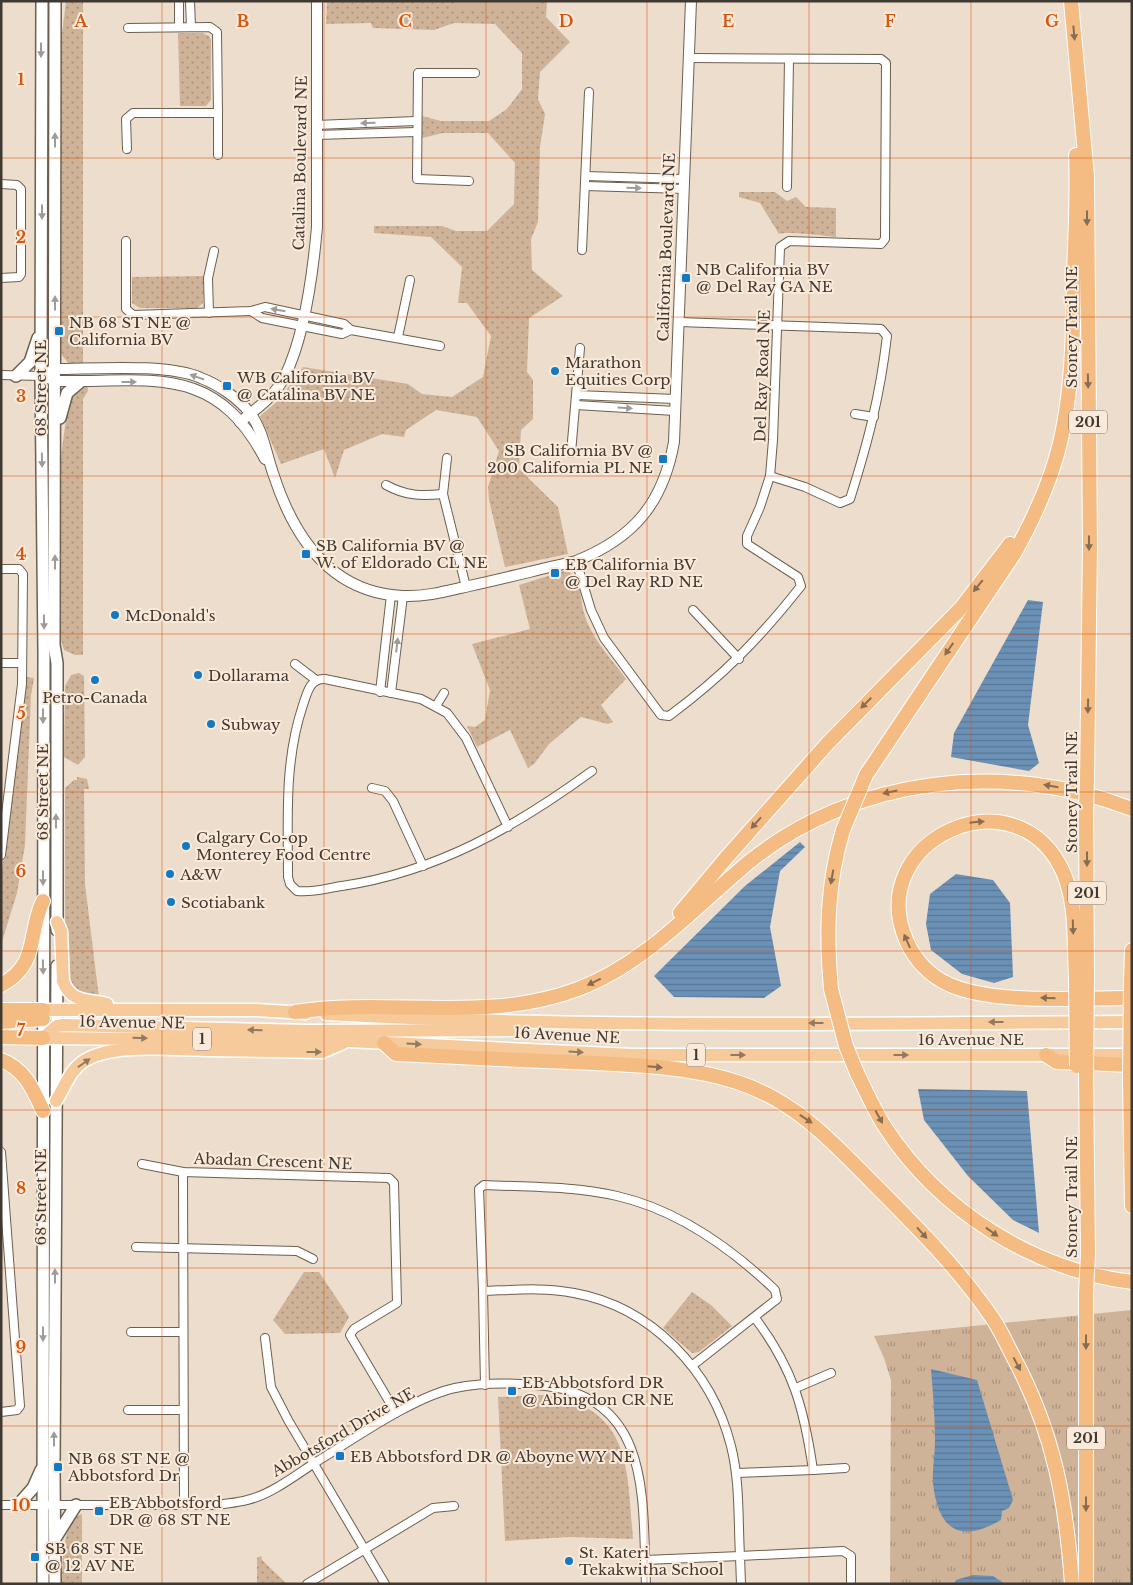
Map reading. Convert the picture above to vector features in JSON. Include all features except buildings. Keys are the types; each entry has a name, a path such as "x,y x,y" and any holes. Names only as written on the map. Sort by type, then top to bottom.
{"highway":[{"name":"Stoney Trail NE","path":"1071,1 1087,176 1090,536 1082,977 1084,1251 1081,1260 1087,1277 1086,1584"},
{"path":"1077,65 1073,82 1077,174 1072,352 1066,413 1051,472 1034,516 1014,554 866,775 842,830 834,862 827,917 831,989 846,1046 857,1073 885,1128 923,1174 939,1190 1006,1242 1064,1267 1099,1277 1132,1282"},
{"path":"636,957 667,928 828,743 961,608 1005,552 1051,472"},
{"path":"295,1012 327,1007 512,1006 546,1000 581,988 612,973 636,957 670,931 771,845 819,818 882,794 925,786 980,780 1021,782 1081,792 1132,809"},
{"path":"1082,977 1068,886 1053,855 1035,838 1010,824 980,821 949,829 921,850 904,876 900,889 900,922 911,951 937,978 962,990 998,997 1132,998"},
{"path":"1,985 10,980 29,958 34,944 38,912 43,901"},
{"path":"57,922 61,931 63,981 71,995 124,1008"},
{"path":"1132,950 1130,1080 1132,1206"},
{"name":"16 Avenue NE","path":"1,1010 48,1013 124,1008 295,1012 449,1020 584,1023 1132,1022"},
{"path":"1,1022 48,1013"},
{"path":"52,1034 532,1030 584,1023"},
{"name":"16 Avenue NE","path":"1,1037 52,1034 348,1041 632,1055 1132,1055"},
{"path":"56,1101 67,1080 79,1065 89,1058 110,1052 156,1050 322,1052 348,1041"},
{"path":"384,1043 396,1054 632,1065 689,1070 738,1083 776,1100 818,1128 918,1229 957,1273 994,1321 1023,1374 1046,1430 1064,1506 1072,1584"},
{"path":"1046,1055 1056,1062 1132,1065"},
{"path":"1,1060 14,1067 27,1079 43,1111"}],"main road":[{"name":"68 Street NE","path":"42,1 43,901 48,1013 52,1034 56,1101 49,1505 43,1584"},
{"name":"68 Street NE","path":"56,2 57,922 48,1013 52,1034 43,1111 43,1464 56,1539 56,1584"},
{"path":"16,376 30,362 42,324"},
{"path":"55,439 67,393 80,382"},
{"path":"18,1505 33,1488 43,1464"},
{"path":"56,1539 76,1505"}],"street":[{"path":"179,1 180,27"},
{"path":"190,1 191,27"},
{"name":"Catalina Boulevard NE","path":"240,422 275,391 285,376 302,326 317,226 317,1"},
{"name":"California Boulevard NE","path":"41,376 55,381 178,384 212,396 240,422 258,446 272,473 296,530 312,553 347,579 369,590 403,596 436,595 576,561 598,553 622,537 641,520 654,502 669,468 674,442 691,1"},
{"path":"128,28 210,27 217,32 218,155"},
{"name":"Del Ray Road NE","path":"576,561 591,610 604,638 661,715 669,716 709,686 739,659 774,621 801,586 798,577 747,544 747,536 760,507 770,476 780,246 788,241 881,244 885,239 886,63 881,59 689,58"},
{"path":"787,186 790,59"},
{"path":"469,181 417,179 416,121 418,73 475,73"},
{"path":"582,250 589,92"},
{"path":"127,149 126,119 133,113 218,113"},
{"path":"316,130 416,121"},
{"path":"316,130 416,132"},
{"path":"586,176 684,184"},
{"path":"1,184 20,186 21,274 19,278 1,278"},
{"path":"585,186 684,184"},
{"path":"126,241 126,309 133,315 251,311 265,307 344,324 351,330 440,346"},
{"path":"209,313 208,278 214,250"},
{"path":"398,337 410,280"},
{"path":"251,311 262,318 342,334 351,330"},
{"path":"679,322 881,329 887,336 880,390 874,417 850,499 840,503 805,487 770,476"},
{"path":"571,453 580,348"},
{"name":"California Boulevard NE","path":"41,376 55,369 150,369 180,372 199,377 215,385 241,403 250,414 264,439 272,473"},
{"path":"1,375 41,376"},
{"path":"577,394 675,399"},
{"path":"576,405 675,411"},
{"path":"855,414 874,417"},
{"path":"447,458 443,494 466,587"},
{"path":"386,485 402,494 419,496 443,494"},
{"path":"1,569 19,569 23,574 22,684 1,855"},
{"path":"380,692 391,595"},
{"path":"391,693 403,596"},
{"path":"693,610 739,659"},
{"path":"1,663 22,663"},
{"path":"295,664 316,680 326,679 380,692 421,699 447,713 466,738 508,827"},
{"path":"316,680 307,694 291,749 288,771 290,884 297,891 385,878 424,866 471,848 542,808 592,771"},
{"path":"436,706 444,693"},
{"path":"372,788 385,791 393,801 424,866"},
{"path":"1,1152 20,1406 17,1410 1,1412"},
{"path":"142,1164 183,1172"},
{"name":"Abadan Crescent NE","path":"184,1505 183,1172 389,1178 394,1183 397,1303 354,1329 350,1335 396,1413"},
{"path":"485,1385 479,1190 484,1185 582,1190 617,1196 655,1208 698,1230 725,1247 775,1290 777,1298 755,1318 693,1365"},
{"path":"136,1247 297,1252 312,1259"},
{"path":"483,1291 544,1289 575,1293 609,1302 636,1316 659,1333 693,1365 708,1388 721,1414 732,1447 736,1473 740,1584"},
{"path":"755,1318 773,1342 796,1388 807,1427 813,1470"},
{"path":"131,1332 183,1332"},
{"path":"265,1338 271,1387 288,1420 386,1584"},
{"path":"796,1388 831,1374"},
{"name":"Abbotsford Drive NE","path":"1,1505 217,1505 248,1500 288,1481 396,1413 455,1388 532,1384 569,1389 600,1405 624,1431 640,1474 646,1584"},
{"path":"128,1410 183,1410"},
{"path":"736,1473 845,1468"},
{"path":"307,1584 433,1508 454,1506"},
{"path":"645,1560 843,1551 851,1556 851,1584"}],"green space":[{"path":"66,1 83,1 83,366 69,364 61,354 61,42"},
{"path":"327,1 547,1 546,17 570,42 540,72 538,99 545,114 540,147 538,222 531,239 532,270 563,296 529,318 527,372 533,380 533,419 521,430 519,469 558,507 568,554 505,567 489,500 488,487 499,451 477,417 436,410 406,430 404,437 382,434 344,450 335,478 324,449 281,464 260,416 280,399 303,367 408,384 422,394 452,397 483,377 491,336 467,303 458,303 462,267 431,237 374,233 374,226 442,226 456,231 487,231 514,204 515,163 488,133 443,133 422,138 422,116 441,121 489,121 507,109 522,89 522,53 495,24 454,23 434,30 373,28 371,23 326,24"},
{"path":"456,1 535,1 535,11 455,9"},
{"path":"178,33 202,33 209,36 211,40 211,100 206,106 180,106"},
{"path":"739,192 775,192 787,201 796,197 806,207 836,208 836,237 797,233 779,234 760,203 739,197"},
{"path":"204,276 203,303 197,308 140,308 132,303 132,277"},
{"path":"87,386 88,391 83,399 83,655 75,655 64,650 61,640 61,456 69,397 80,388"},
{"path":"564,571 574,576 577,581 584,613 591,631 626,679 601,705 613,722 608,724 581,717 549,744 534,764 528,768 510,730 477,747 467,726 475,727 485,720 490,690 472,644 530,629 519,585"},
{"path":"79,673 84,676 85,757 78,765 64,757 65,686 71,675"},
{"path":"27,677 34,678 31,695 25,845 17,893 1,945 1,878"},
{"path":"77,777 87,779 89,789 84,789 85,884 99,998 79,994 70,983 65,969 65,788 74,780 77,780"},
{"path":"304,1272 319,1272 349,1317 340,1333 285,1334 273,1320"},
{"path":"692,1292 711,1305 732,1326 699,1352 692,1353 663,1328"},
{"path":"1132,1310 1132,1584 890,1584 891,1380 874,1336"},
{"path":"542,1395 572,1401 593,1412 609,1427 619,1445 625,1465 629,1488 633,1539 569,1537 505,1541 498,1397"},
{"path":"82,1514 82,1584 62,1584 63,1555 67,1534 75,1518"},
{"path":"261,1556 262,1560 287,1584 257,1584 257,1558"}],"water":[{"path":"1028,600 1043,602 1028,725 1039,763 1029,771 951,757 954,733"},
{"path":"800,842 805,847 780,871 770,927 781,986 764,998 674,997 654,976 745,886"},
{"path":"956,874 993,880 1010,903 1013,977 994,983 962,974 931,950 926,924 930,894"},
{"path":"918,1089 1027,1091 1039,1233 1013,1220 968,1176 924,1120"},
{"path":"931,1369 977,1380 1013,1500 1009,1508 1002,1511 1001,1520 987,1527 974,1531 963,1531 954,1528 946,1522 940,1512 933,1483 935,1432"},
{"path":"973,1575 993,1576 1005,1584 954,1584 956,1580"}],"place":[{"name":"NB California BV @ Del Ray GA NE","path":"686,278"},
{"name":"NB 68 ST NE @ California BV","path":"59,331"},
{"name":"Marathon Equities Corp","path":"555,371"},
{"name":"WB California BV @ Catalina BV NE","path":"227,386"},
{"name":"SB California BV @ 200 California PL NE","path":"663,459"},
{"name":"SB California BV @ W. of Eldorado CL NE","path":"306,554"},
{"name":"EB California BV @ Del Ray RD NE","path":"555,573"},
{"name":"McDonald's","path":"115,615"},
{"name":"Dollarama","path":"198,675"},
{"name":"Petro-Canada","path":"95,680"},
{"name":"Subway","path":"211,724"},
{"name":"Calgary Co-op Monterey Food Centre","path":"186,846"},
{"name":"A&W","path":"170,874"},
{"name":"Scotiabank","path":"171,902"},
{"name":"EB Abbotsford DR @ Abingdon CR NE","path":"512,1391"},
{"name":"EB Abbotsford DR @ Aboyne WY NE","path":"340,1456"},
{"name":"NB 68 ST NE @ Abbotsford Dr","path":"58,1467"},
{"name":"EB Abbotsford DR @ 68 ST NE","path":"99,1511"},
{"name":"SB 68 ST NE @ 12 AV NE","path":"35,1557"},
{"name":"St. Kateri Tekakwitha School","path":"569,1561"}]}
